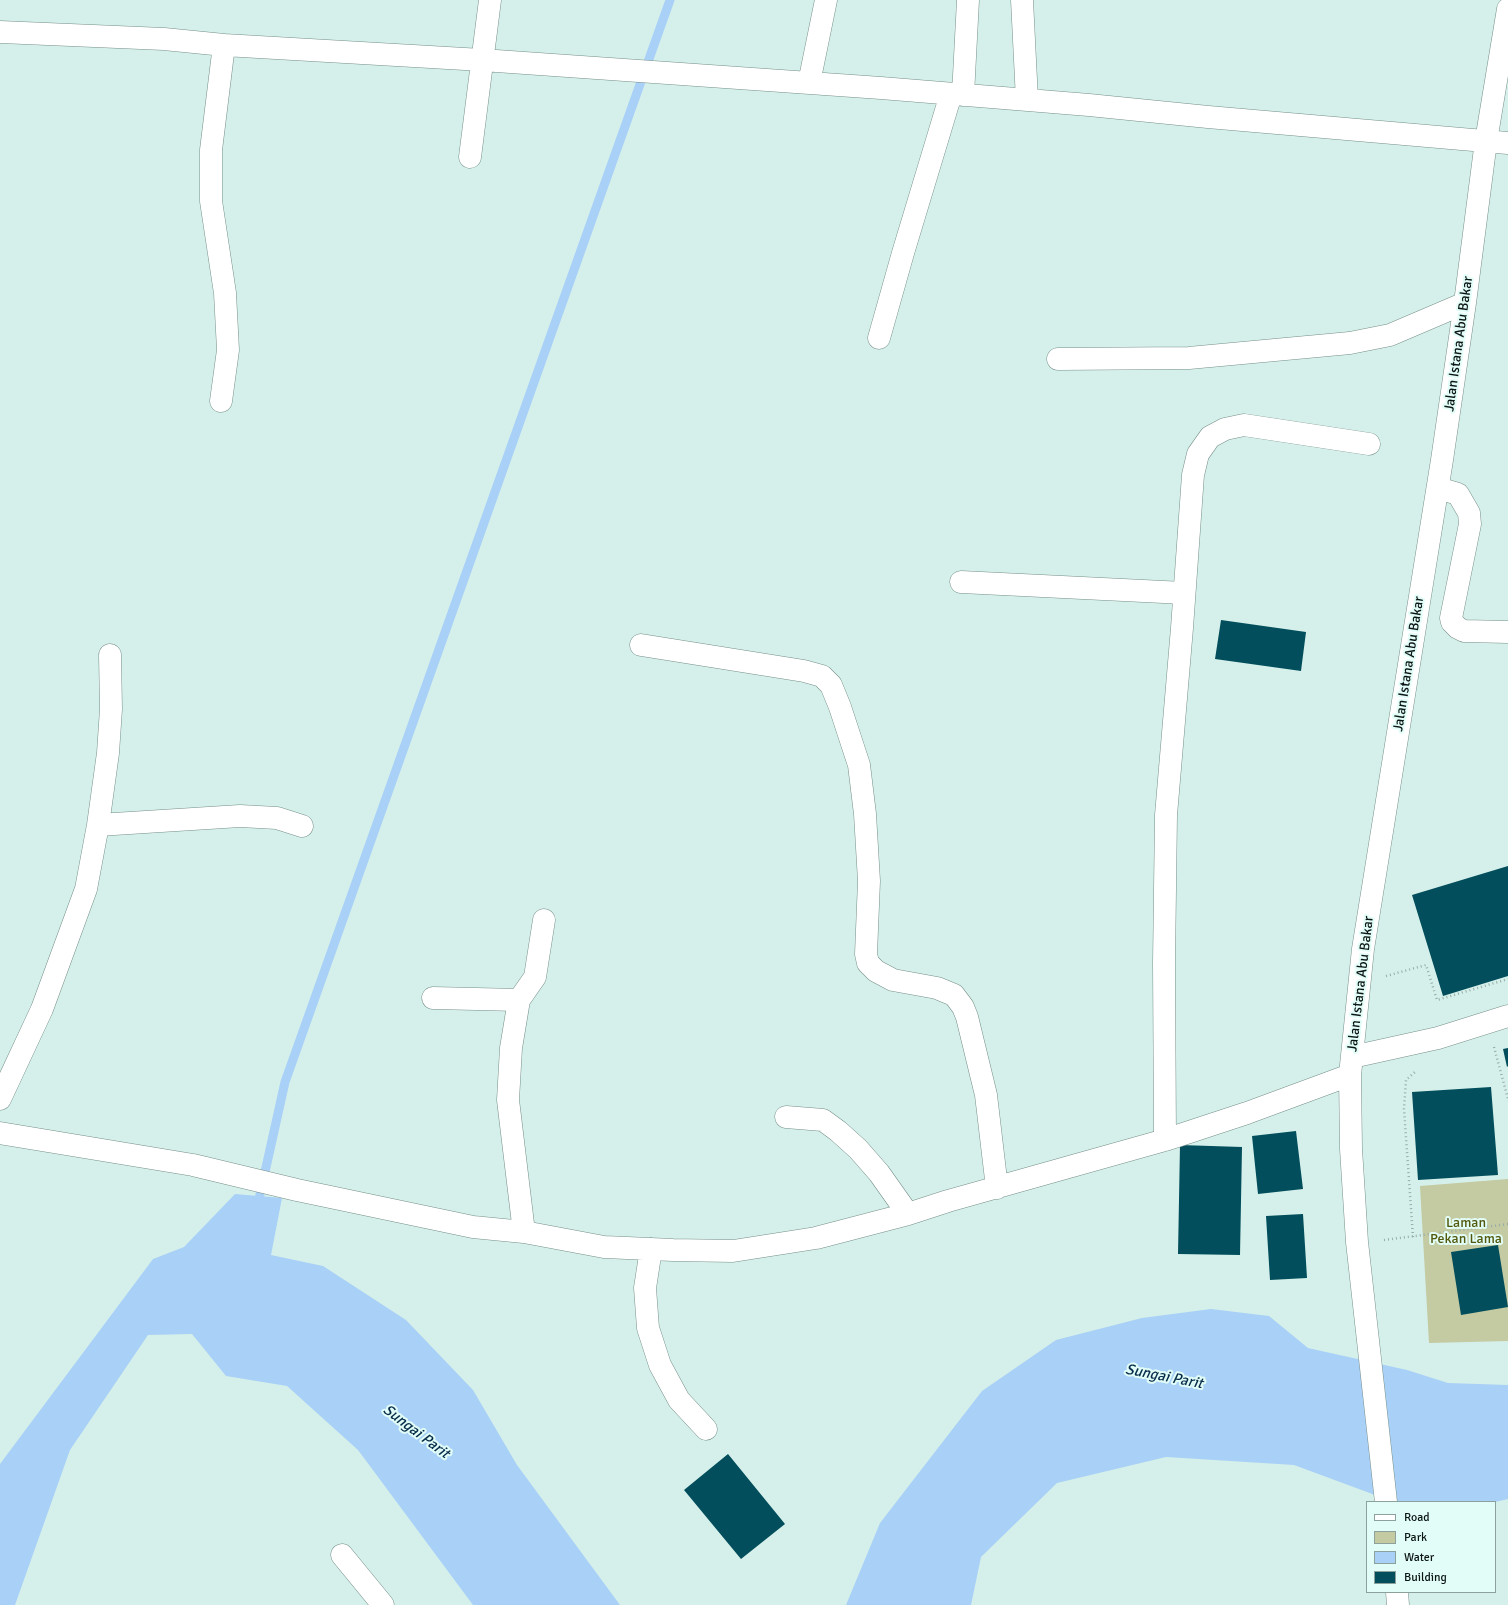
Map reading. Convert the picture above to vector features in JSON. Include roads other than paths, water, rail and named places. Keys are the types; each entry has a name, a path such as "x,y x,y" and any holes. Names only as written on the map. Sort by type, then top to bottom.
{"street":[{"path":"470,157 490,0"},
{"path":"809,83 826,0"},
{"path":"879,338 903,253 957,95 968,0"},
{"path":"1022,0 1027,100"},
{"name":"Jalan Istana Abu Bakar","path":"1386,1501 1357,1242 1351,1149 1351,1066 1364,942 1438,488 1465,303 1486,141 1508,9"},
{"path":"0,32 164,39 224,45 482,60 809,83 1027,100 1508,143"},
{"path":"221,401 228,350 225,293 211,201 211,150 224,45"},
{"path":"1058,359 1189,358 1350,343 1390,335 1465,303"},
{"path":"1164,1140 1166,816 1193,474 1198,454 1210,437 1225,429 1244,425 1369,444"},
{"path":"1438,488 1458,494 1468,513 1470,524 1451,618 1452,622 1464,631 1508,632"},
{"path":"960,582 1184,593"},
{"path":"641,645 804,671 822,676 831,685 840,707 859,765 865,814 869,880 866,954 868,963 876,971 893,980 937,988 954,996 963,1007 967,1017 986,1095 997,1188"},
{"path":"0,1099 42,1009 86,889 98,825 108,752 111,710 110,655"},
{"path":"98,825 240,816 277,818 302,826"},
{"path":"524,1232 508,1100 511,1048 519,1000 535,978 544,920"},
{"path":"433,998 519,1000"},
{"path":"0,1133 193,1165 297,1190 473,1227 524,1232 604,1247 733,1251 816,1238 908,1214 948,1201 1164,1140 1247,1113 1351,1066 1508,1016"},
{"path":"786,1118 823,1120 838,1131 858,1149 878,1173 908,1214"},
{"path":"651,1249 645,1288 648,1328 650,1335 660,1365 680,1400 706,1429"},
{"path":"342,1555 383,1605"},
{"path":"1396,1593 1398,1605"}],"water":[{"name":"Sungai Parit","path":"235,1194 282,1198 271,1255 323,1266 406,1320 473,1390 517,1465 620,1605 473,1605 358,1450 287,1386 226,1376 192,1334 148,1335 70,1450 15,1605 0,1605 0,1464 153,1259 184,1247"},
{"name":"Sungai Parit","path":"1211,1309 1269,1316 1308,1348 1407,1370 1448,1383 1508,1385 1508,1499 1496,1502 1391,1501 1294,1465 1166,1457 1057,1483 981,1557 971,1605 846,1605 880,1523 982,1391 1056,1340 1142,1318"}],"waterway":[{"path":"257,1208 285,1082 670,0"}],"park label":[{"name":"Laman Pekan Lama","path":"1466,1232"}]}
